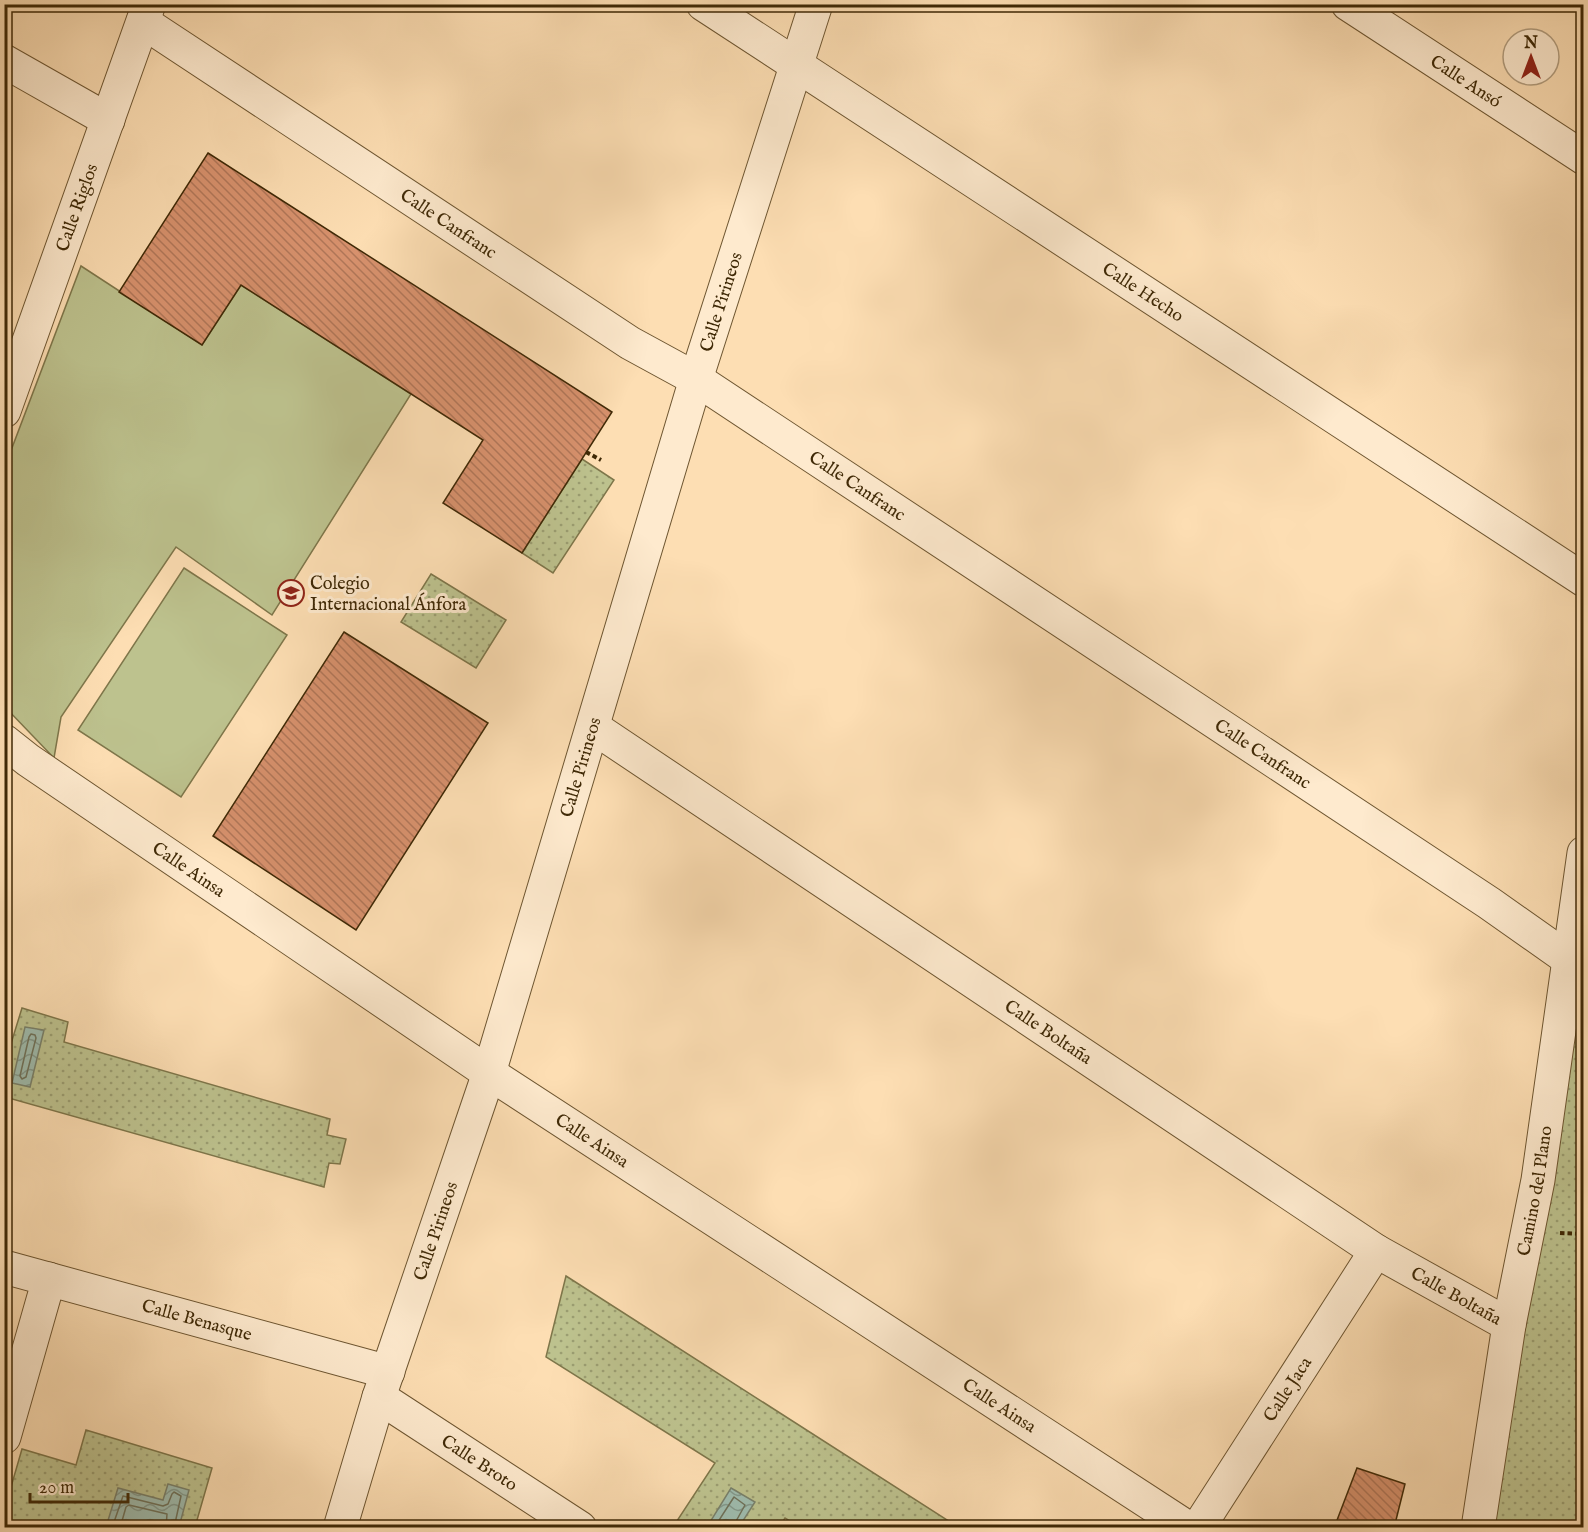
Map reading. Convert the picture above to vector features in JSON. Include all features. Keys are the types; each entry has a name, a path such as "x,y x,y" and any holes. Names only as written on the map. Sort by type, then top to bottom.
{"street":[{"name":"Calle Hecho","path":"703,4 1584,580"},
{"name":"Calle Pirineos","path":"340,1527 384,1384 489,1073 696,380 816,4"},
{"name":"Calle Ansó","path":"1348,4 1584,158"},
{"name":"Calle Riglos","path":"4,411 146,13"},
{"name":"Calle Canfranc","path":"146,13 630,343 696,380 1489,903 1567,958"},
{"path":"4,61 108,120"},
{"name":"Calle Boltaña","path":"593,727 1376,1251 1509,1325"},
{"name":"Calle Ainsa","path":"4,741 28,760 489,1073 1188,1527"},
{"name":"Camino del Plano","path":"1478,1527 1509,1325 1538,1179 1567,958 1584,853"},
{"name":"Calle Jaca","path":"1198,1527 1376,1251"},
{"name":"Calle Benasque","path":"4,1267 384,1384"},
{"path":"4,1437 49,1279"},
{"name":"Calle Broto","path":"384,1384 579,1527"}],"path":[{"path":"586,452 601,460"},
{"path":"1581,1527 1584,1518"}],"green space":[{"path":"81,266 202,345 241,285 411,394 272,615 176,547 61,717 54,758 5,707 4,469"},
{"path":"582,459 614,480 553,573 522,553"},
{"path":"184,568 287,635 181,797 78,730"},
{"path":"431,574 506,620 476,668 401,622"},
{"path":"1583,853 1583,1527 1479,1528"},
{"path":"22,1008 68,1022 64,1042 330,1119 327,1135 346,1139 340,1164 329,1163 324,1187 5,1097 5,1063"},
{"path":"566,1276 958,1527 800,1527 785,1518 779,1527 673,1527 715,1463 546,1357"},
{"path":"86,1430 212,1468 195,1527 5,1527 4,1511 22,1449 76,1465"}],"water":[{"path":"25,1027 44,1030 30,1087 12,1083"},
{"path":"168,1484 189,1490 179,1527 106,1527 118,1488 163,1500"},
{"path":"731,1488 755,1502 739,1527 707,1527"}],"building":[{"path":"208,153 612,412 522,553 443,503 483,440 241,285 202,345 119,292"},
{"path":"344,632 488,723 356,930 213,836"},
{"path":"1357,1468 1405,1484 1395,1524 1406,1528 1334,1528"}],"place":[{"name":"Colegio Internacional Ánfora","path":"291,593"}]}
